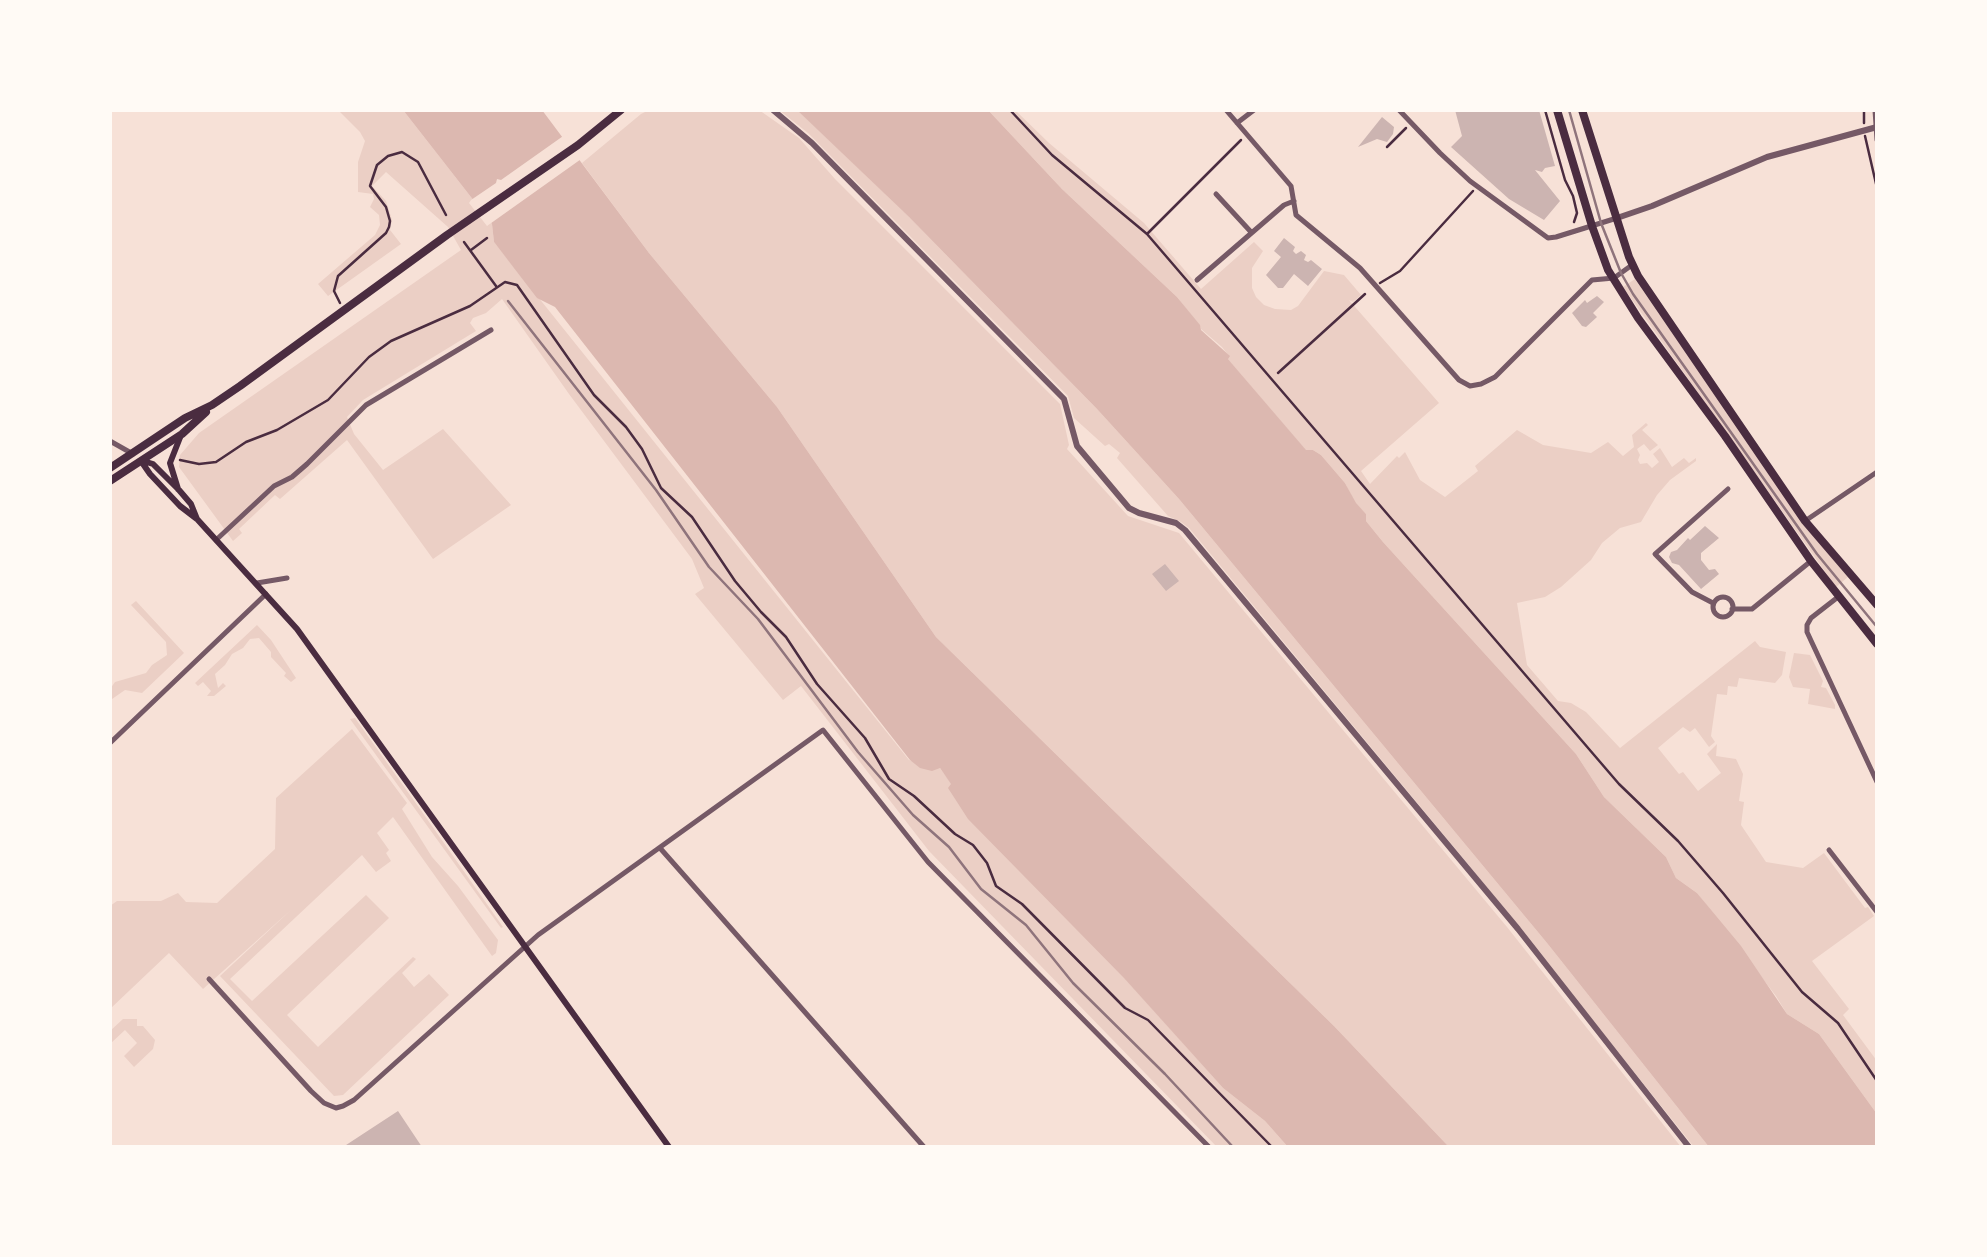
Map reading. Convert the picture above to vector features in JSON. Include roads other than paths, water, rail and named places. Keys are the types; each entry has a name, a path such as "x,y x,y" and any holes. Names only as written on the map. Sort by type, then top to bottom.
{"main road":[{"path":"1558,110 1608,270 1746,474 1877,644"},
{"path":"1582,110 1632,265 1656,306 1806,520 1877,605"},
{"path":"110,481 182,434 212,405 446,235 578,145 618,111"},
{"path":"110,468 184,418 212,405"},
{"path":"179,490 170,463 182,434"},
{"path":"133,454 256,583 313,652 669,1147"},
{"path":"142,461 153,464 179,490 197,519"}],"street":[{"path":"772,110 812,143 1064,398 1078,446 1130,508 1176,523 1185,530 1518,929 1689,1147"},
{"path":"1226,110 1292,186 1296,215 1360,268 1459,380 1470,386 1495,377 1592,280 1614,278 1632,265"},
{"path":"1237,123 1254,110"},
{"path":"1399,110 1477,186 1548,238 1652,206 1767,156 1876,127"},
{"path":"1874,110 1877,140"},
{"path":"1216,194 1252,233"},
{"path":"1197,280 1284,205 1294,201"},
{"path":"216,540 274,486 292,477 366,405 491,330"},
{"path":"110,441 133,454"},
{"path":"1806,520 1877,472"},
{"path":"1714,603 1692,592 1655,554 1728,488"},
{"path":"1732,609 1752,609 1811,560"},
{"path":"256,583 287,578"},
{"path":"110,743 266,594"},
{"path":"1724,597 1732,602 1728,616 1714,612 1714,603 1724,597"},
{"path":"1838,597 1812,618 1807,632 1877,782"},
{"path":"209,979 311,1091 336,1108 354,1100 524,946 823,730 928,862 1209,1147"},
{"path":"660,848 924,1147"},
{"path":"1829,850 1877,912"}],"tram line":[{"path":"1569,110 1601,223 1633,294 1817,554 1877,627"}],"railway":[{"path":"508,301 656,490 709,567 758,619 858,752 913,815 949,847 981,889 1026,925 1073,983 1233,1147"}]}
